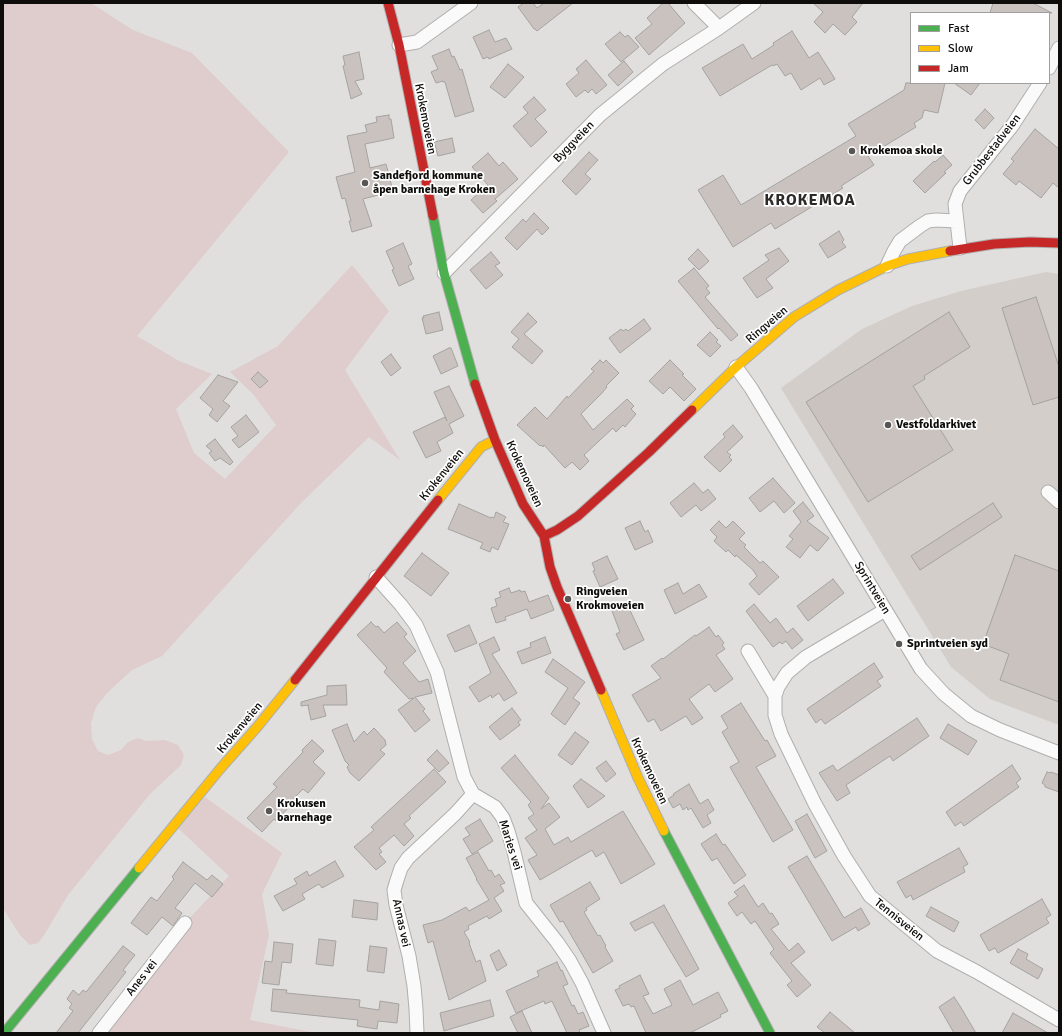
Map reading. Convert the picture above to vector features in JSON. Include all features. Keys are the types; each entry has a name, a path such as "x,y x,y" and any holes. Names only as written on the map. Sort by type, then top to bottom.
{"main road":[{"name":"Krokemoveien","path":"388,3 399,45 444,273 472,377 495,440 523,504 544,536 547,553 557,587 632,766 688,878 770,1033"},
{"name":"Ringveien","path":"544,536 557,530 578,516 598,499 770,336 794,317 847,285 888,266 908,259 960,248 1030,242 1059,243"},
{"name":"Krokenveien","path":"4,1033 220,769 258,726 481,447 495,440"}],"street":[{"path":"399,45 416,42 471,3"},
{"path":"694,3 719,28"},
{"name":"Byggveien","path":"444,273 600,115 663,64 719,28 754,3"},
{"path":"1050,66 1059,48"},
{"name":"Grubbestadveien","path":"960,248 955,204 960,191 1012,126 1039,84"},
{"path":"888,266 894,250 900,241 920,226 932,220 956,221"},
{"name":"Sprintveien","path":"736,367 751,388 921,669 944,694 971,716 1000,730 1059,753"},
{"path":"1048,492 1059,502"},
{"path":"376,577 401,605 416,625 425,643 437,672 464,777 473,794"},
{"name":"Tennisveien","path":"885,610 806,657 787,673 778,687 775,696 776,715 780,734 844,856 870,896 937,951 977,972 1059,1020"},
{"name":"Tennisveien","path":"748,651 775,696"},
{"name":"Annas vei","path":"416,1033 414,986 409,956 396,905 394,890 396,880 401,868 408,858 473,794"},
{"name":"Maries vei","path":"473,794 495,807 503,818 510,838 526,903 570,961 582,983 604,1033"},
{"name":"Anes vei","path":"98,1033 185,923"}],"shaded area":[{"path":"3,3 91,3 133,30 192,53 289,152 137,336 179,361 212,374 176,409 194,453 225,479 276,425 253,394 230,372 278,346 352,265 389,311 345,370 400,460 369,437 301,503 162,656 132,670 107,693 96,707 91,723 92,739 98,751 108,755 121,750 128,742 138,738 146,741 165,740 178,745 184,755 181,765 150,794 68,895 38,943 30,945 19,934 3,908"},
{"path":"1046,272 1059,274 1059,725 990,699 951,667 781,388 862,329 912,306 961,291"},
{"path":"205,797 282,853 262,894 269,935 250,1020 316,1033 99,1033 185,923 229,876 178,828"}],"building":[{"path":"524,3 533,3 537,8 544,3 573,3 537,31 518,7"},
{"path":"663,3 668,3 685,23 649,55 635,38 652,24 647,18"},
{"path":"813,3 863,3 852,17 857,22 845,35 833,24 825,33 814,22 823,12"},
{"path":"993,3 1033,3 1052,13 1050,12 990,12"},
{"path":"489,30 495,42 506,38 512,49 489,59 488,57 483,59 473,37"},
{"path":"792,31 809,58 818,52 835,79 824,85 820,78 801,90 791,73 785,76 777,64 772,65 720,96 702,68 743,44 752,59"},
{"path":"620,32 625,37 628,35 639,47 621,62 605,44"},
{"path":"449,49 460,70 462,69 474,111 455,117 445,82 443,81 436,83 431,72 438,69 432,56"},
{"path":"359,52 364,79 355,81 362,94 351,99 343,66 345,65 343,56"},
{"path":"586,60 607,85 596,94 592,89 588,93 585,90 576,97 566,84 579,73 576,69"},
{"path":"624,61 633,72 618,86 608,75"},
{"path":"508,64 524,77 505,98 490,87"},
{"path":"906,83 945,84 938,113 924,110 922,118 914,123 916,127 868,156 874,165 841,186 843,188 775,229 771,223 733,247 698,190 723,175 741,205 856,136 848,124 904,90"},
{"path":"955,84 979,84 971,95"},
{"path":"534,97 546,110 535,119 547,132 531,147 513,126 528,113 523,107"},
{"path":"985,109 994,118 984,129 975,120"},
{"path":"389,115 394,138 365,144 370,168 386,164 393,191 363,199 372,226 352,232 349,221 351,221 345,198 342,199 336,177 355,172 347,136 367,132 365,125 377,122 376,117"},
{"path":"1035,129 1059,149 1059,188 1053,183 1041,198 1019,181 1016,185 1003,174 1014,161 1011,159"},
{"path":"452,138 455,152 438,156 434,142"},
{"path":"589,152 598,160 585,174 591,179 576,195 562,181"},
{"path":"488,153 499,166 503,162 518,179 495,199 497,201 483,213 471,200 488,185 472,167"},
{"path":"943,155 952,165 944,172 946,173 925,193 913,181 934,161 935,162"},
{"path":"534,213 549,228 542,235 537,229 517,250 505,238 523,219 526,222"},
{"path":"839,231 844,240 842,242 846,247 828,258 819,244"},
{"path":"403,243 412,264 408,266 414,279 399,286 392,270 394,269 386,251"},
{"path":"779,248 789,261 766,279 773,288 757,298 743,278 769,260 765,255"},
{"path":"698,249 709,261 699,270 688,259"},
{"path":"491,252 500,263 495,266 503,275 486,289 470,270"},
{"path":"694,268 709,286 706,288 710,293 705,297 738,335 731,341 719,328 718,329 678,281"},
{"path":"1036,297 1059,367 1059,397 1033,405 1002,308"},
{"path":"439,312 443,330 426,334 422,318 424,318 423,316"},
{"path":"949,312 970,347 924,376 925,379 913,386 953,450 868,502 806,402"},
{"path":"528,313 537,322 524,334 543,351 532,364 512,347 519,339 511,332"},
{"path":"644,319 651,329 620,353 609,338 621,329 623,331 626,329 628,331"},
{"path":"710,332 718,340 716,342 721,346 710,357 697,345"},
{"path":"451,348 458,366 441,374 433,356"},
{"path":"391,354 401,368 391,376 381,362"},
{"path":"600,360 603,363 606,360 619,373 581,414 593,430 627,399 634,406 631,409 636,414 625,427 623,425 616,432 613,428 584,455 589,461 580,470 572,462 565,468 544,445 543,447 541,445 540,446 517,425 535,407 547,419 567,396 568,398 594,371 591,369"},
{"path":"670,360 696,389 684,401 670,387 663,394 649,381"},
{"path":"258,372 268,381 260,388 251,379"},
{"path":"218,375 238,382 223,401 230,406 217,422 209,415 213,409 200,398"},
{"path":"449,386 464,416 449,424 453,433 437,442 441,451 426,458 413,432 445,417 447,421 434,392"},
{"path":"246,415 259,432 239,448 232,440 238,436 231,427"},
{"path":"733,425 743,437 727,452 731,455 729,457 732,460 720,472 704,457 725,437 723,434"},
{"path":"215,439 233,462 230,465 220,458 215,461 209,453 212,451 206,446"},
{"path":"773,478 795,503 784,513 774,501 760,512 749,498"},
{"path":"694,483 703,493 708,489 716,499 701,511 696,505 681,517 670,503"},
{"path":"803,502 814,516 807,521 829,538 817,551 810,545 800,558 786,547 793,539 789,536 801,522 793,511"},
{"path":"993,503 1002,517 920,570 911,556"},
{"path":"459,504 491,518 494,518 496,512 506,517 503,522 509,524 498,550 492,547 490,552 480,548 483,543 448,529"},
{"path":"640,521 645,532 648,530 653,542 635,550 625,528"},
{"path":"719,521 726,528 733,521 745,533 739,539 746,545 744,547 760,563 763,561 779,577 759,595 749,584 757,576 753,570 736,555 735,557 728,550 726,552 714,541 717,537 710,530"},
{"path":"422,553 449,573 431,596 404,576"},
{"path":"1015,555 1059,571 1059,702 1000,680 1009,654 983,644"},
{"path":"607,556 618,579 600,587 593,571 595,570 592,563"},
{"path":"833,579 844,593 808,621 797,606"},
{"path":"678,583 683,594 699,584 707,597 675,614 664,590"},
{"path":"509,588 511,593 520,590 521,592 525,591 529,602 548,595 554,610 531,619 527,609 505,617 506,620 496,623 491,608 497,606 495,599 501,597 499,592"},
{"path":"627,604 644,640 624,650 616,634 620,632 612,611"},
{"path":"754,604 770,623 776,618 787,633 793,628 803,640 792,649 786,641 782,644 780,642 773,647 746,611"},
{"path":"371,622 376,627 378,626 384,633 397,622 407,634 404,637 416,651 403,663 419,682 428,679 432,693 415,697 425,709 423,711 430,720 415,732 398,710 414,698 409,699 384,672 387,668 357,635"},
{"path":"469,625 477,643 455,652 447,635"},
{"path":"709,627 716,637 718,635 724,643 722,645 725,649 716,655 733,679 715,692 709,684 689,699 703,718 692,725 686,716 661,731 654,719 648,722 632,695 661,678 651,666"},
{"path":"494,637 500,650 492,654 517,693 504,701 499,693 492,698 491,695 479,702 469,687 491,673 479,644"},
{"path":"545,637 551,653 522,664 517,652 531,647 530,643"},
{"path":"553,659 585,682 573,698 580,703 565,725 551,714 568,688 545,672"},
{"path":"874,663 883,677 877,681 881,686 825,724 821,719 816,723 807,709"},
{"path":"346,685 347,705 323,705 326,716 311,720 309,705 301,706 301,702 327,695 327,686"},
{"path":"741,703 765,741 767,740 776,756 756,767 793,830 773,842 730,767 739,762 722,732 728,728 721,716"},
{"path":"512,708 521,720 518,722 520,725 500,740 489,727"},
{"path":"917,718 929,736 893,761 890,756 846,785 850,793 837,801 819,773 833,765 837,771"},
{"path":"347,724 354,742 364,731 367,735 374,728 385,740 386,745 380,750 385,754 359,781 350,773 347,767 349,765 345,761 332,730"},
{"path":"948,724 977,741 968,755 940,738"},
{"path":"575,732 589,742 572,765 558,755"},
{"path":"312,740 324,751 313,762 325,773 308,793 303,789 288,804 290,806 276,821 274,819 262,832 247,818 277,787 273,784 303,752 302,750"},
{"path":"437,750 449,763 439,772 427,760"},
{"path":"515,755 549,798 541,809 549,803 560,817 545,829 554,845 568,837 571,842 623,811 655,864 621,884 604,852 596,857 592,850 540,880 528,860 537,855 525,838 537,830 528,818 534,814 528,805 531,802 501,768"},
{"path":"606,761 616,774 606,782 596,768"},
{"path":"1012,765 1021,779 1016,783 1019,787 964,826 961,822 955,826 946,812"},
{"path":"434,769 446,782 409,816 411,818 404,824 414,836 404,846 394,835 379,848 382,852 379,854 386,862 376,870 354,847 374,830 371,827"},
{"path":"1047,772 1059,775 1059,792 1045,787 1042,783"},
{"path":"581,779 605,796 588,808 573,786"},
{"path":"689,784 700,804 708,799 714,810 707,815 711,823 703,828 691,808 688,810 687,807 683,810 680,804 673,808 668,799"},
{"path":"807,814 827,851 815,858 795,821"},
{"path":"480,819 493,841 472,854 463,839 470,835 465,828"},
{"path":"716,834 723,845 725,844 746,875 734,884 717,858 712,861 701,844"},
{"path":"959,848 968,864 963,867 965,872 913,900 911,895 906,898 897,882"},
{"path":"478,852 489,871 491,870 495,877 499,874 505,883 500,885 504,891 494,898 502,911 489,919 487,916 468,926 469,929 464,932 470,942 469,943 476,962 480,960 486,981 449,1000 433,941 428,943 423,925 442,920 466,907 469,911 489,900 476,879 466,858"},
{"path":"807,856 844,918 861,908 870,924 858,931 856,927 832,941 788,867"},
{"path":"335,861 344,876 322,888 319,884 302,894 305,899 283,911 274,896 297,884 294,879 307,871 309,876"},
{"path":"183,862 207,880 212,875 223,884 212,897 195,883 175,908 182,913 173,926 162,917 147,935 131,923 151,897 157,901 174,879 172,877"},
{"path":"590,882 600,899 586,908 587,910 584,912 598,936 600,935 613,961 593,973 563,921 560,922 550,905"},
{"path":"744,885 758,907 763,903 770,914 772,913 779,924 771,929 789,951 798,943 805,952 791,963 811,985 797,997 787,985 792,981 770,953 774,949 755,921 751,924 742,912 737,916 728,903 738,896 734,892"},
{"path":"1042,899 1051,915 1046,918 1049,923 998,953 995,948 989,951 980,935"},
{"path":"354,900 378,903 377,920 352,917"},
{"path":"664,905 699,969 686,977 653,922 635,931 630,923"},
{"path":"931,907 959,922 954,932 926,916"},
{"path":"319,939 336,941 333,966 316,964"},
{"path":"274,942 293,944 291,963 282,962 279,985 262,983 265,961 272,962"},
{"path":"123,946 135,955 123,970 126,972 78,1033 56,1033 73,1011 69,1008 72,1004 67,999 73,990 79,995 83,990 86,992"},
{"path":"370,946 387,948 384,973 367,971"},
{"path":"1018,949 1028,954 1026,959 1043,969 1038,979 1010,963"},
{"path":"499,950 507,965 497,971 490,955"},
{"path":"557,962 568,984 563,986 572,1006 574,1005 578,1014 583,1012 589,1026 579,1030 580,1033 567,1033 552,1001 545,1004 544,1001 516,1013 506,991 539,976 537,971"},
{"path":"640,975 649,994 643,996 653,1014 672,1005 664,989 680,980 693,1005 718,992 728,1011 720,1015 721,1017 690,1033 646,1033 634,1006 631,1007 629,1004 623,1006 615,990 620,988 619,986"},
{"path":"273,989 287,990 286,993 360,1000 359,1007 379,1010 380,1001 399,1004 397,1023 378,1021 377,1029 357,1026 358,1020 271,1011"},
{"path":"954,997 976,1033 954,1033 939,1007"},
{"path":"490,1000 494,1016 444,1031 440,1013"},
{"path":"522,1011 532,1033 518,1033 510,1017"},
{"path":"830,1012 855,1033 825,1033 817,1027"},
{"path":"1013,1013 1048,1033 1002,1033"}],"traffic: fast":[{"path":"433,216 444,273 475,384"},
{"path":"664,831 770,1033"},
{"path":"4,1033 139,868"}],"traffic: slow":[{"path":"692,410 736,367 794,317 838,290 887,266 908,259 950,251"},
{"path":"438,500 481,447 495,440"},
{"path":"139,868 295,680"},
{"path":"601,690 638,778 664,831"}],"traffic: jam":[{"path":"388,3 399,45 433,216"},
{"path":"950,251 994,244 1030,242 1059,243"},
{"path":"475,384 495,440 523,504 544,536 550,567 557,587 601,690"},
{"path":"544,536 557,530 578,516 649,452 692,410"},
{"path":"295,680 438,500"}],"place":[{"name":"Krokemoa skole","path":"852,151"},
{"name":"Sandefjord kommune åpen barnehage Kroken","path":"365,183"},
{"name":"Vestfoldarkivet","path":"888,425"},
{"name":"Ringveien Krokmoveien","path":"568,599"},
{"name":"Sprintveien syd","path":"899,644"},
{"name":"Krokusen barnehage","path":"269,811"}],"district":[{"name":"KROKEMOA","path":"810,201"}]}
